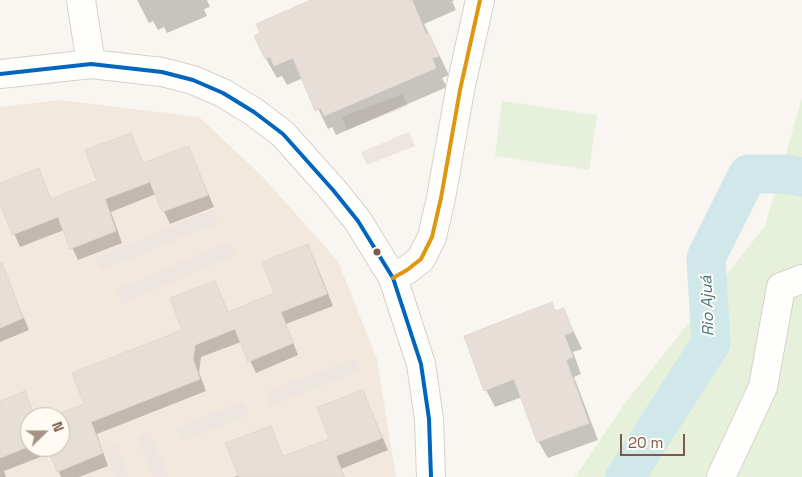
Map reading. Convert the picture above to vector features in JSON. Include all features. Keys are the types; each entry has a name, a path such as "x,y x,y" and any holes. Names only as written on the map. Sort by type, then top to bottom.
{"street":[{"path":"81,0 91,64"},
{"path":"393,278 407,270 420,258 432,237 441,198 460,90 480,0"},
{"path":"0,74 91,64 162,72 193,80 223,93 254,112 282,134 333,190 358,221 393,278 420,364 429,419 431,477"},
{"path":"721,477 762,387 781,287 802,279"}],"shaded area":[{"path":"402,94 408,106 347,130 342,117"},
{"path":"60,100 199,117 260,174 338,261 377,359 396,477 0,477 0,107"},
{"path":"409,132 415,146 367,165 361,152"},
{"path":"212,210 218,223 100,271 95,258"},
{"path":"229,241 235,255 122,304 116,290"},
{"path":"355,358 360,371 271,406 266,392"},
{"path":"244,401 249,415 181,442 176,428"},
{"path":"149,432 169,477 152,477 138,437"},
{"path":"116,444 129,477 116,477 105,448"}],"green space":[{"path":"802,98 802,477 575,477 626,402 765,226"},
{"path":"502,101 597,115 589,170 495,156"}],"building":[{"path":"311,0 412,0 426,34 429,33 439,56 432,58 436,68 324,116 321,108 315,111 293,58 274,66 270,57 265,59 254,36 260,33 256,24"},
{"path":"131,133 143,163 189,146 208,195 162,212 150,182 105,199 116,231 70,249 58,217 12,235 0,204 0,183 39,168 51,199 97,181 85,150"},
{"path":"308,244 327,294 281,312 293,343 248,362 235,329 195,345 193,359 200,379 91,422 103,453 57,472 51,457 70,457 70,409 84,404 72,373 182,330 170,298 215,281 228,312 274,293 262,262"},
{"path":"2,262 23,318 0,328 0,263"},
{"path":"552,302 555,311 564,308 573,332 564,335 573,357 566,360 589,423 537,442 514,379 484,391 464,336"},
{"path":"363,390 382,438 336,456 344,477 239,477 225,443 271,426 283,456 329,439 317,407"},
{"path":"25,391 31,407 20,407 20,450 0,458 0,401"}],"waterway":[{"name":"Rio Ajuá","path":"625,477 711,343 706,258 748,174 786,174 802,177"}],"transit line":[{"path":"393,278 421,259 432,237 441,198 460,90 480,0"},
{"path":"0,74 91,64 162,72 193,80 223,93 254,112 283,134 358,221 393,278 421,364 429,419 431,477"}]}
